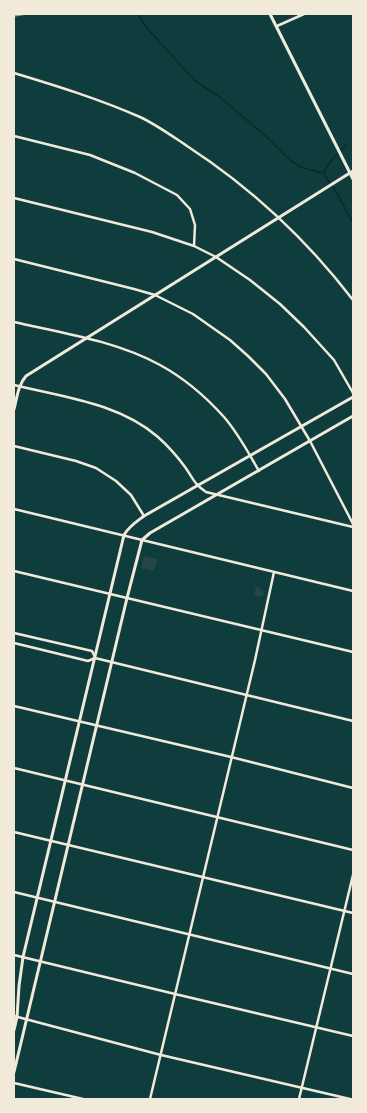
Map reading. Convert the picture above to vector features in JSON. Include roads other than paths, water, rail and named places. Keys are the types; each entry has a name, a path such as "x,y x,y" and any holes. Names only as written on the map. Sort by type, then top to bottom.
{"street":[{"path":"270,14 352,172 353,179"},
{"path":"277,26 304,14"},
{"path":"14,73 77,92 141,118 212,162 270,208 339,282 353,300"},
{"path":"14,136 90,155 135,173 177,195 190,209 195,225 194,246"},
{"path":"14,409 22,380 26,376 352,172"},
{"path":"14,198 152,232 194,246 216,257 250,280 280,304 304,327 334,360 353,393"},
{"path":"14,260 134,288 155,295 193,314 230,340 266,374 285,399 302,425 353,524"},
{"path":"14,322 121,349 142,356 161,365 206,398 224,418 238,437 259,471"},
{"path":"14,385 100,406 120,413 140,424 158,437 173,452 197,486 206,492 353,527"},
{"path":"14,1030 23,958 124,535 132,525 144,516 353,397"},
{"path":"14,1072 142,540 150,533 353,416"},
{"path":"14,446 76,461 96,468 116,481 131,496 144,516"},
{"path":"14,509 353,591"},
{"path":"14,571 353,652"},
{"path":"150,1099 274,572"},
{"path":"14,633 92,651 95,658"},
{"path":"14,643 88,661 95,658 353,721"},
{"path":"14,706 231,757 353,788"},
{"path":"14,768 353,850"},
{"path":"14,832 353,913"},
{"path":"299,1099 353,875"},
{"path":"14,892 353,974"},
{"path":"14,955 353,1036"},
{"path":"16,1016 161,1055 350,1099"},
{"path":"14,1083 83,1099"}],"waterway":[{"path":"138,14 146,27 195,81 217,95 267,137 291,161 303,168 323,173 335,190 353,223"},
{"path":"323,173 330,162 346,145"}],"railway":[{"path":"14,16 26,14"},
{"path":"38,14 48,14"}]}
